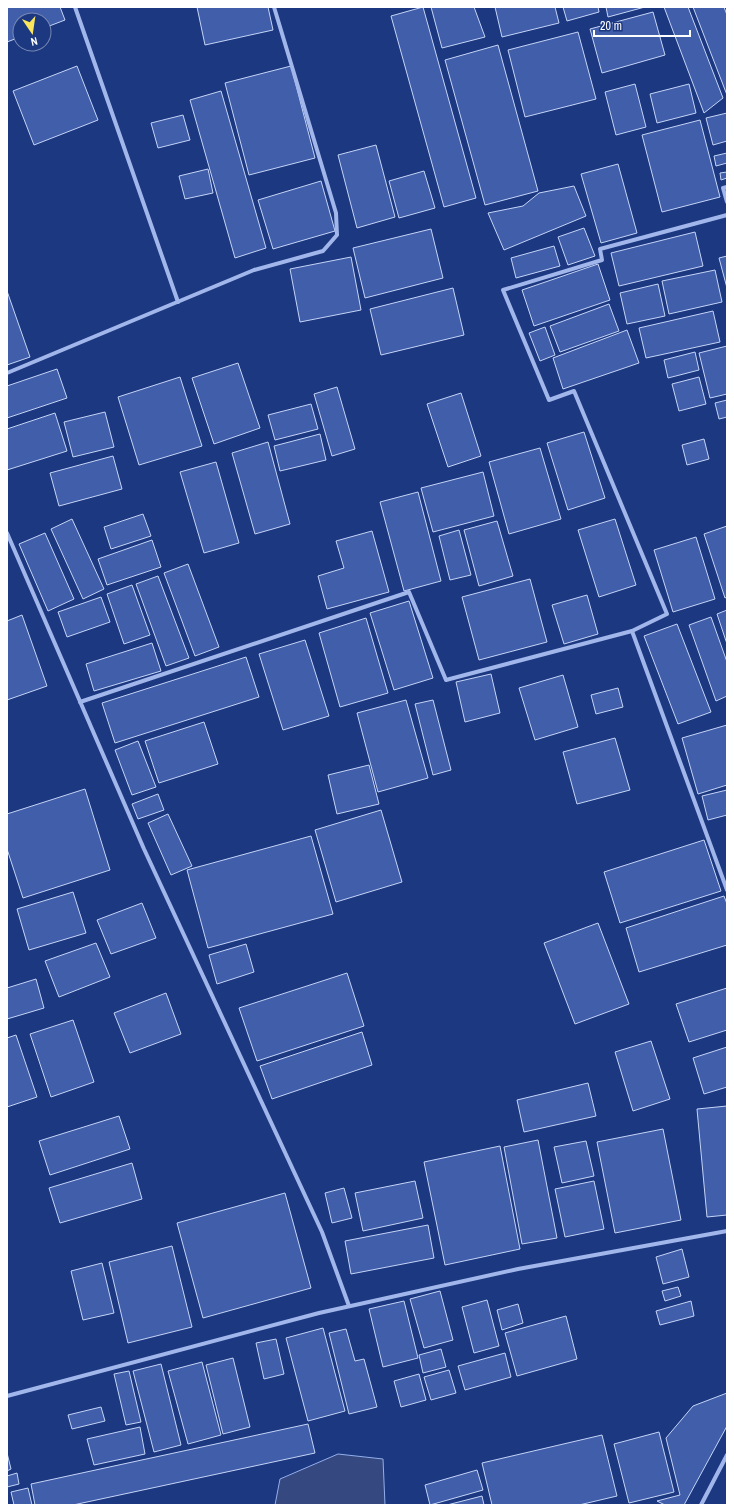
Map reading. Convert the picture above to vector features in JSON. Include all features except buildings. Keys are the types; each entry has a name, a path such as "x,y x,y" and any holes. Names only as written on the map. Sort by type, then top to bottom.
{"street":[{"path":"75,7 178,302"},
{"path":"7,373 254,270 323,251 337,235 336,212 274,7"},
{"path":"727,187 722,188 727,202"},
{"path":"80,702 409,592 446,680 632,632 667,614 574,391 549,400 503,290 602,260 600,249 727,215"},
{"path":"7,533 144,849 322,1232 349,1306"},
{"path":"632,632 727,890"},
{"path":"7,1396 349,1306 518,1269 727,1231"},
{"path":"701,1505 727,1455"}],"water":[{"path":"338,1454 383,1459 385,1505 275,1505 280,1479"}]}
